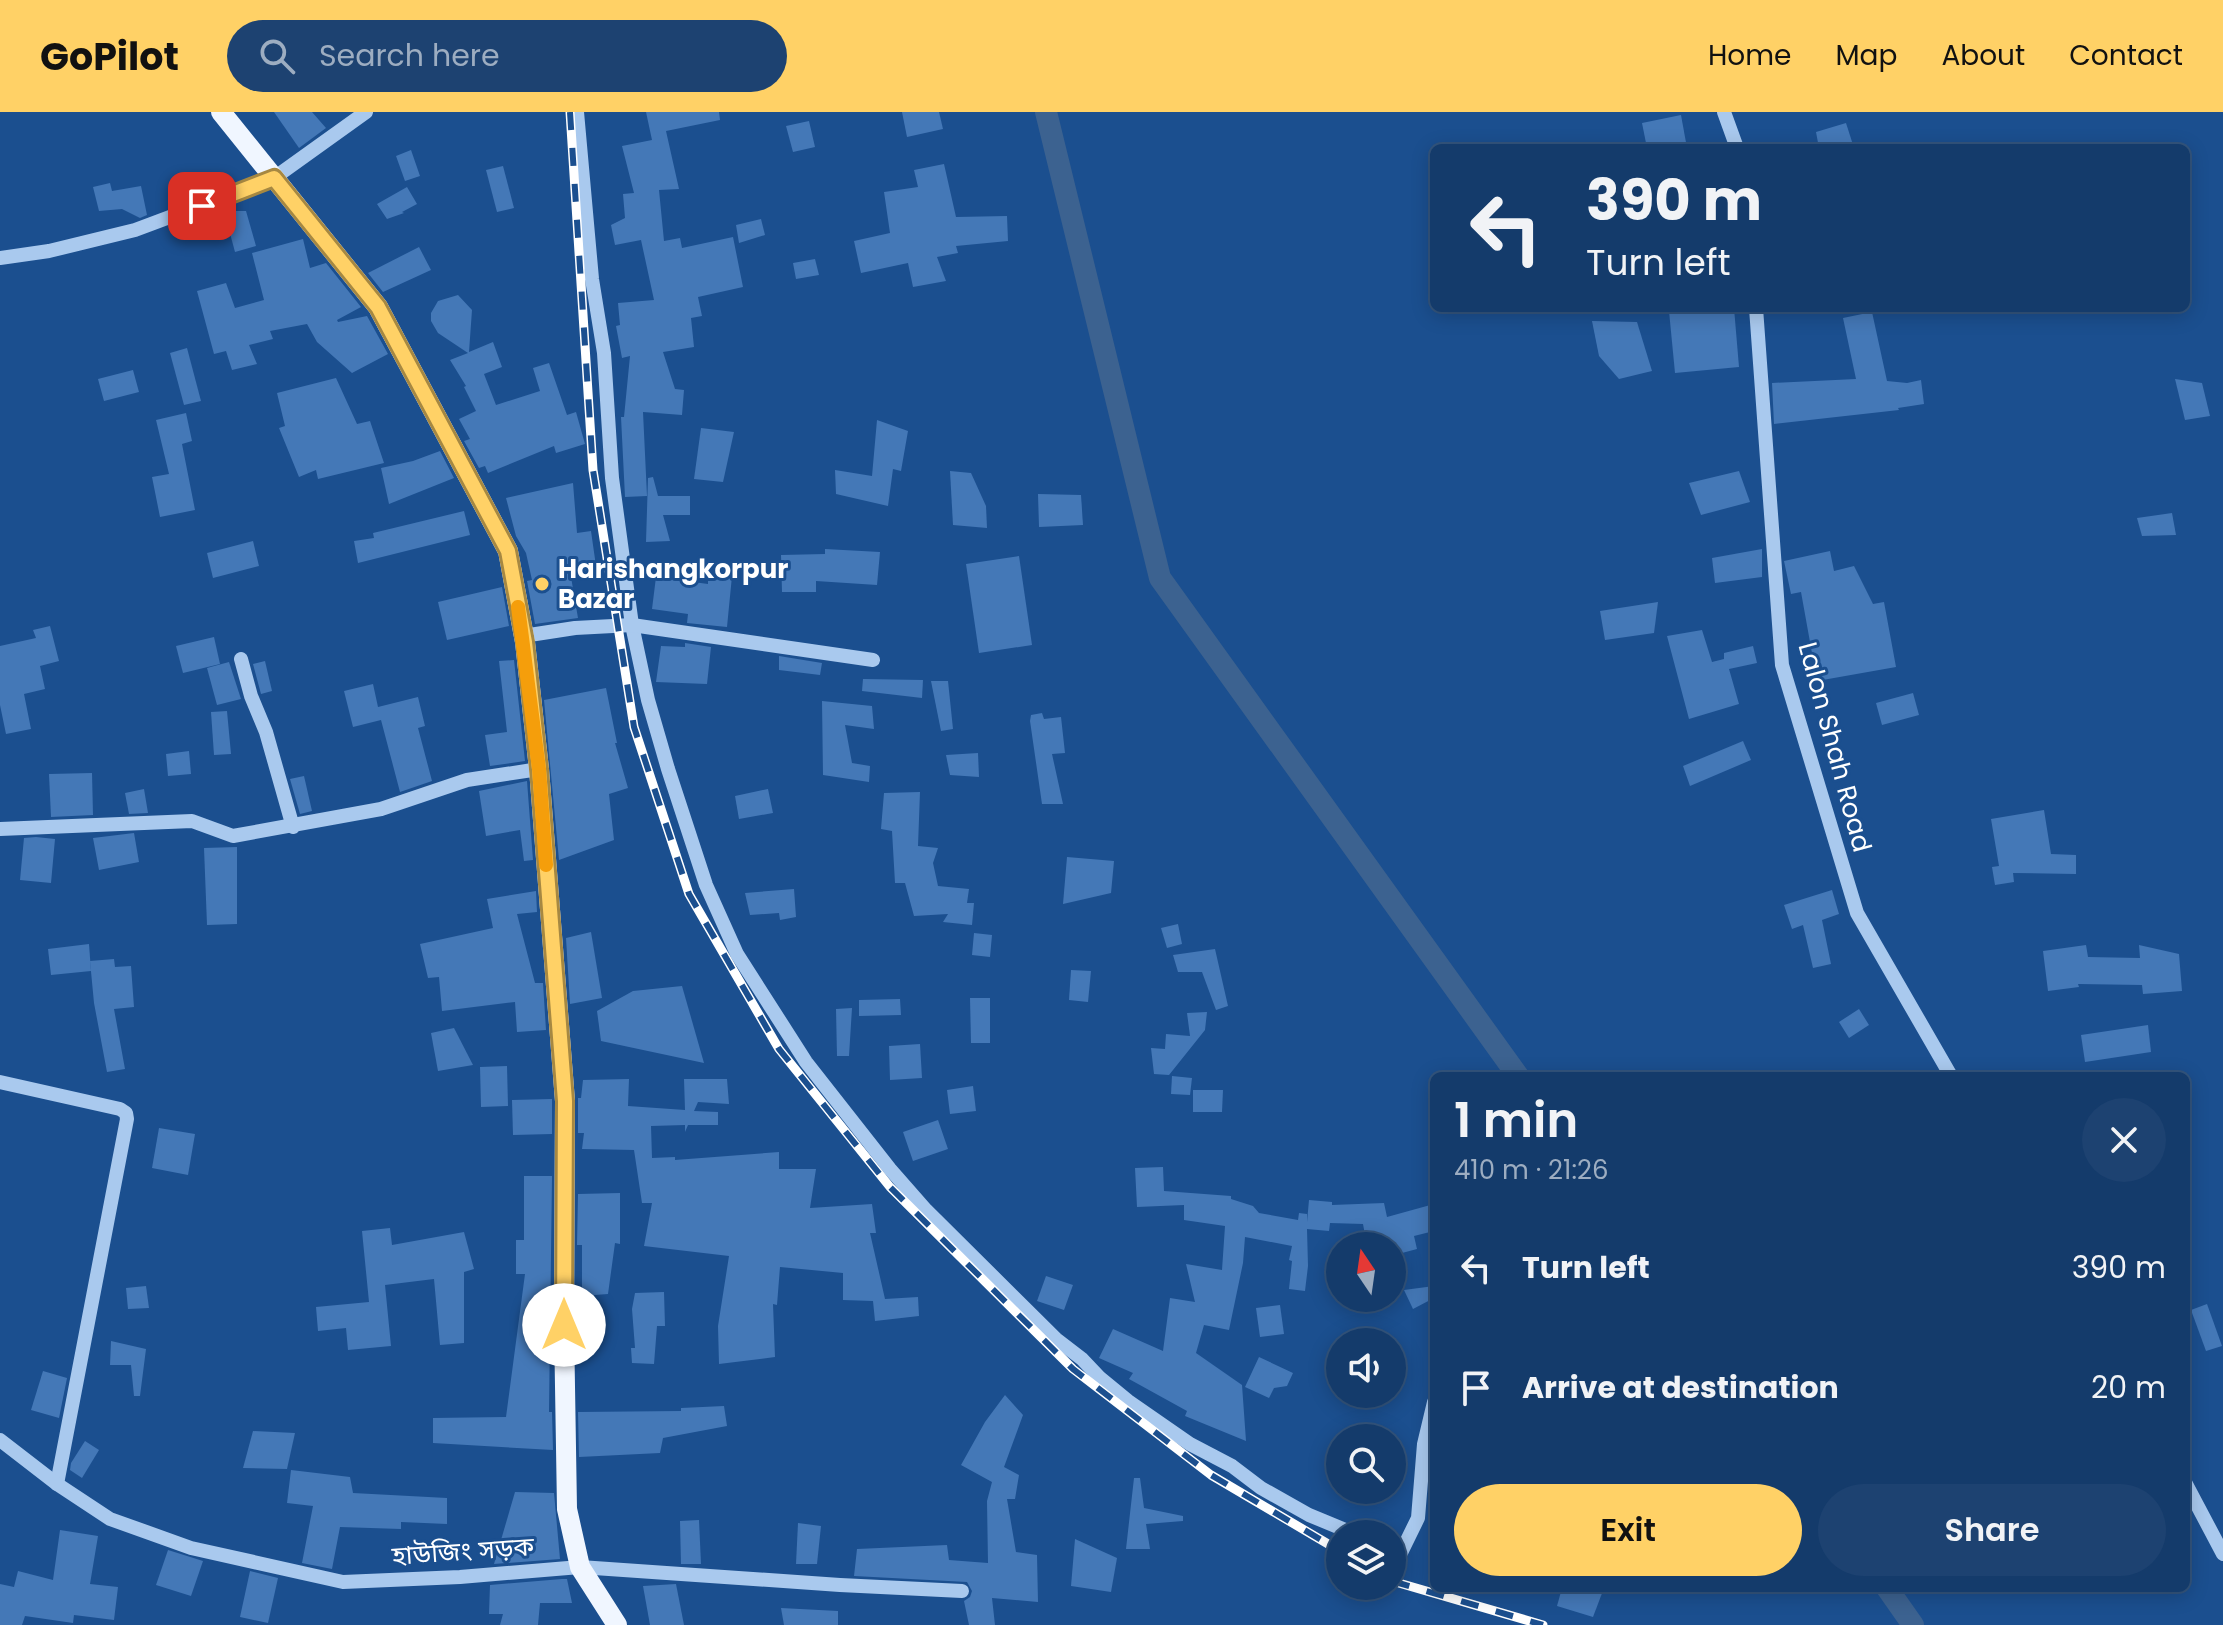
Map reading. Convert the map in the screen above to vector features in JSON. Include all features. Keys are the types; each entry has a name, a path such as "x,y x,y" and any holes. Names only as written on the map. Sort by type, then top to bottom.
{"main road":[{"path":"221,112 378,307 508,551 523,636 539,769 565,1101 567,1509 580,1567 617,1625"}],"street":[{"path":"0,258 49,251 135,230 274,178 366,112"},
{"path":"577,112 592,279 604,353 612,478 632,625 648,700 668,769 706,885 737,954 806,1062 890,1169 926,1210 1056,1339 1128,1401 1190,1444 1232,1466 1270,1493 1326,1522"},
{"path":"1724,112 1736,144"},
{"name":"Lalon Shah Road","path":"1756,312 1782,665 1857,913 1949,1072"},
{"path":"523,636 575,628 632,625 873,660"},
{"path":"241,659 293,827"},
{"path":"0,829 192,821 233,836 381,809 467,780 539,769"},
{"path":"0,1082 120,1109 126,1113 127,1119 57,1484"},
{"path":"1406,1548 1418,1518 1424,1444 1430,1419"},
{"name":"হাউজিং সড়ক","path":"0,1440 57,1484 110,1519 191,1548 343,1582 460,1577 580,1567 962,1591"},
{"path":"2190,1492 2223,1554"}],"building":[{"path":"274,112 312,112 326,128 299,148"},
{"path":"646,112 719,112 720,120 666,131 679,189 659,190 664,241 680,238 682,248 733,237 743,287 698,297 702,316 691,318 694,347 663,352 675,389 684,390 682,415 643,412 647,496 625,497 621,417 624,417 630,356 622,358 616,326 620,325 618,303 654,300 641,240 615,245 611,225 625,218 623,194 634,193 622,146 652,140"},
{"path":"902,112 939,112 943,129 907,137"},
{"path":"1681,115 1686,144 1646,144 1642,123"},
{"path":"809,121 815,147 793,152 786,126"},
{"path":"1846,123 1853,144 1818,144 1816,132"},
{"path":"411,150 420,176 405,181 396,156"},
{"path":"944,164 956,217 1007,216 1008,241 956,246 958,253 937,257 946,281 913,287 908,263 861,273 854,241 890,233 884,192 918,187 914,170"},
{"path":"503,166 514,208 497,212 486,170"},
{"path":"110,183 112,191 141,186 147,215 140,218 122,209 99,211 93,187"},
{"path":"407,187 417,204 387,219 377,204"},
{"path":"224,211 246,211 256,246 235,252"},
{"path":"761,219 765,235 739,243 736,225"},
{"path":"303,239 310,268 326,263 361,307 338,322 367,316 388,354 352,373 317,342 307,324 270,331 273,339 249,345 257,364 232,370 226,351 214,354 197,291 226,283 235,308 264,300 252,253"},
{"path":"419,247 431,270 383,292 368,273"},
{"path":"815,259 819,275 796,279 793,263"},
{"path":"458,295 472,310 469,352 493,342 502,367 484,374 496,405 540,391 533,368 549,363 567,415 576,412 585,444 556,453 554,446 488,473 485,466 479,468 464,441 470,439 459,419 476,411 466,386 450,360 468,353 438,333 431,321 431,313 438,301"},
{"path":"1669,312 1734,312 1739,367 1675,373"},
{"path":"1872,312 1887,381 1907,383 1921,380 1924,404 1899,410 1774,424 1772,383 1856,379 1843,318"},
{"path":"1592,321 1637,322 1652,371 1619,379 1599,356"},
{"path":"187,348 201,401 184,405 170,353"},
{"path":"133,370 139,392 104,401 98,379"},
{"path":"336,378 357,424 370,421 384,463 318,479 316,470 299,477 279,428 285,426 277,393"},
{"path":"2175,379 2202,383 2210,416 2185,420"},
{"path":"186,413 192,441 182,444 195,510 160,517 152,477 169,474 156,420"},
{"path":"877,420 908,431 901,471 893,469 888,506 836,494 835,470 872,476"},
{"path":"701,428 734,432 723,482 694,479"},
{"path":"440,451 454,478 389,504 381,468"},
{"path":"950,471 971,473 986,506 987,528 953,525"},
{"path":"1739,471 1750,502 1701,515 1689,483"},
{"path":"653,477 658,496 690,496 690,515 663,515 670,541 646,542 648,478"},
{"path":"573,483 577,533 591,531 597,573 571,577 578,618 535,624 527,581 532,580 526,553 516,536 506,498"},
{"path":"1038,494 1081,495 1083,525 1039,527"},
{"path":"464,511 470,535 358,563 354,541 374,538 373,533"},
{"path":"2172,513 2176,535 2142,536 2137,518"},
{"path":"253,541 259,566 213,578 207,553"},
{"path":"825,549 880,552 877,585 816,581 816,592 782,592 781,555 825,554"},
{"path":"1762,549 1762,577 1715,583 1712,558"},
{"path":"1830,551 1834,571 1854,566 1873,604 1884,602 1896,667 1817,681 1801,592 1791,594 1784,561"},
{"path":"1019,556 1032,645 979,653 966,564"},
{"path":"708,574 732,576 727,627 687,623 688,614 652,609 656,577 708,584"},
{"path":"502,587 509,626 447,640 438,602"},
{"path":"1658,602 1654,633 1605,640 1600,611"},
{"path":"50,626 59,661 40,666 45,689 24,694 31,729 6,734 0,705 0,646 36,638 33,630"},
{"path":"1702,630 1712,662 1724,659 1724,653 1753,646 1757,663 1729,669 1739,704 1689,719 1667,636"},
{"path":"214,637 220,664 183,673 176,646"},
{"path":"685,643 711,647 707,684 656,682 661,646 685,647"},
{"path":"779,656 822,663 820,675 779,670"},
{"path":"514,660 525,761 490,766 485,735 507,732 499,661"},
{"path":"265,661 272,691 261,694 253,664"},
{"path":"229,662 241,699 217,705 207,668"},
{"path":"863,679 923,680 922,698 862,691"},
{"path":"931,681 948,681 953,729 941,731"},
{"path":"373,684 378,707 418,697 425,726 418,728 432,781 400,792 381,720 353,727 344,691"},
{"path":"606,688 615,743 628,788 609,794 614,840 559,860 544,700"},
{"path":"1913,693 1919,715 1882,725 1876,703"},
{"path":"822,701 872,706 874,729 845,725 852,763 870,766 869,782 823,775"},
{"path":"227,711 231,754 214,755 211,712"},
{"path":"1042,713 1044,719 1061,717 1065,753 1052,754 1063,804 1042,804 1030,721 1031,715"},
{"path":"1743,741 1751,760 1690,786 1683,766"},
{"path":"189,751 191,774 168,776 166,754"},
{"path":"978,753 979,777 950,775 946,755"},
{"path":"92,773 93,815 51,817 49,774"},
{"path":"304,776 312,811 300,814 290,779"},
{"path":"527,781 533,860 524,861 520,830 486,836 479,791"},
{"path":"144,789 148,813 129,814 125,793"},
{"path":"768,789 773,813 739,819 735,796"},
{"path":"920,792 918,846 938,848 933,863 938,886 969,889 967,903 974,903 972,925 943,922 948,914 914,916 905,883 895,883 892,831 881,829 884,793"},
{"path":"2044,810 2051,854 2076,855 2076,874 2013,873 2014,882 1995,885 1992,867 1999,866 1991,819"},
{"path":"134,833 139,862 99,870 93,838"},
{"path":"24,838 55,839 51,883 20,880"},
{"path":"237,847 237,924 207,925 204,848"},
{"path":"1067,857 1114,861 1111,893 1063,904"},
{"path":"794,889 796,917 780,920 779,913 750,915 745,893"},
{"path":"1832,890 1839,914 1822,920 1831,964 1813,968 1803,925 1792,929 1784,905"},
{"path":"536,891 537,912 517,914 535,983 543,983 546,1030 517,1032 515,1002 442,1011 439,977 428,978 420,944 493,928 487,899"},
{"path":"1178,924 1182,944 1167,948 1161,928"},
{"path":"591,932 602,998 570,1004 566,938"},
{"path":"974,933 992,935 990,957 972,955"},
{"path":"89,944 91,971 51,975 48,949"},
{"path":"2086,945 2088,957 2140,958 2139,945 2179,954 2182,991 2143,994 2142,985 2078,984 2079,987 2048,991 2043,951"},
{"path":"1215,949 1228,1006 1216,1010 1202,972 1178,972 1173,955"},
{"path":"114,959 115,967 131,966 134,1007 114,1009 125,1069 107,1072 94,1003 90,961"},
{"path":"1071,970 1091,971 1088,1002 1069,1000"},
{"path":"682,986 704,1063 601,1041 597,1011 633,991"},
{"path":"970,998 990,998 990,1043 971,1043"},
{"path":"900,999 901,1015 859,1016 859,1000"},
{"path":"852,1008 849,1056 837,1056 836,1009"},
{"path":"1859,1009 1869,1025 1849,1038 1839,1022"},
{"path":"1207,1012 1205,1030 1169,1075 1154,1074 1151,1048 1165,1049 1166,1034 1190,1036 1187,1013"},
{"path":"2148,1025 2151,1052 2085,1062 2081,1035"},
{"path":"454,1028 473,1065 438,1071 431,1033"},
{"path":"920,1044 922,1078 890,1080 889,1046"},
{"path":"507,1066 508,1106 481,1107 480,1067"},
{"path":"1172,1076 1192,1078 1190,1095 1171,1094"},
{"path":"629,1079 628,1106 685,1110 684,1079 727,1079 729,1104 698,1102 694,1111 718,1112 718,1125 688,1125 685,1132 685,1125 651,1126 652,1158 675,1157 675,1160 779,1152 779,1169 816,1169 810,1208 872,1204 876,1233 870,1233 885,1299 918,1297 919,1316 875,1321 873,1301 843,1300 843,1273 780,1267 777,1305 773,1304 775,1357 719,1364 718,1326 729,1256 644,1246 652,1203 642,1203 634,1150 582,1149 584,1133 578,1133 578,1098 581,1098 583,1080"},
{"path":"973,1086 976,1111 950,1114 947,1090"},
{"path":"1193,1090 1223,1090 1222,1112 1193,1112"},
{"path":"552,1099 552,1134 513,1135 512,1100"},
{"path":"938,1120 948,1149 913,1161 903,1132"},
{"path":"159,1128 195,1134 188,1175 152,1168"},
{"path":"1163,1167 1164,1191 1231,1196 1231,1199 1253,1206 1259,1213 1298,1220 1299,1213 1307,1214 1307,1222 1309,1200 1332,1202 1332,1205 1384,1203 1387,1217 1430,1205 1430,1232 1414,1236 1417,1249 1406,1252 1406,1232 1364,1232 1363,1224 1330,1223 1329,1231 1307,1229 1305,1291 1289,1289 1292,1246 1245,1237 1243,1263 1229,1330 1204,1325 1196,1353 1242,1385 1246,1441 1185,1416 1187,1411 1129,1379 1133,1373 1099,1358 1113,1329 1163,1351 1170,1298 1195,1302 1186,1264 1222,1270 1225,1226 1184,1220 1184,1205 1137,1207 1135,1168"},
{"path":"524,1176 552,1176 549,1412 552,1412 553,1450 433,1443 433,1418 506,1417 525,1274 516,1274 516,1240 524,1240"},
{"path":"620,1193 620,1244 615,1243 608,1294 582,1296 582,1245 577,1245 578,1194"},
{"path":"390,1228 392,1245 464,1232 474,1269 464,1272 464,1343 440,1345 434,1279 385,1285 391,1346 348,1350 346,1328 318,1331 316,1307 369,1302 362,1231"},
{"path":"1046,1276 1073,1285 1064,1310 1037,1301"},
{"path":"146,1286 149,1308 128,1309 126,1288"},
{"path":"1430,1287 1430,1300 1413,1309 1406,1290"},
{"path":"664,1292 665,1326 657,1326 654,1364 632,1363 635,1293"},
{"path":"2207,1304 2222,1346 2206,1351 2191,1310"},
{"path":"1280,1305 1284,1334 1260,1337 1256,1308"},
{"path":"111,1341 146,1349 140,1396 134,1396 131,1365 110,1365"},
{"path":"1259,1357 1293,1373 1287,1386 1274,1388 1269,1398 1245,1387"},
{"path":"43,1371 67,1378 59,1418 31,1410"},
{"path":"1005,1395 1023,1415 1004,1467 1019,1475 1015,1499 1007,1499 1016,1552 1037,1555 1038,1602 992,1598 995,1625 969,1625 964,1601 972,1591 967,1582 854,1576 857,1549 947,1545 949,1560 988,1563 987,1501 992,1482 961,1465 985,1422"},
{"path":"724,1406 727,1426 663,1438 660,1453 579,1457 578,1412 681,1411 681,1408"},
{"path":"253,1431 295,1433 287,1469 243,1468"},
{"path":"85,1441 99,1450 82,1478 70,1470"},
{"path":"291,1470 350,1477 353,1493 447,1498 447,1524 401,1522 401,1529 340,1527 332,1569 302,1563 313,1506 287,1503"},
{"path":"1134,1478 1140,1478 1144,1508 1183,1516 1183,1521 1146,1524 1150,1549 1126,1549"},
{"path":"515,1492 554,1493 560,1559 494,1564"},
{"path":"699,1520 701,1564 681,1564 680,1521"},
{"path":"798,1523 821,1526 817,1564 796,1564"},
{"path":"60,1530 98,1536 90,1584 118,1587 114,1620 74,1615 73,1623 25,1616 22,1625 0,1625 0,1584 14,1587 18,1571 53,1580"},
{"path":"1075,1539 1117,1558 1111,1592 1071,1586"},
{"path":"168,1550 203,1561 191,1596 156,1585"},
{"path":"250,1571 278,1578 268,1623 240,1617"},
{"path":"567,1579 572,1603 540,1603 538,1625 500,1625 503,1614 489,1614 490,1585"},
{"path":"676,1584 684,1625 650,1625 643,1586"},
{"path":"1561,1592 1602,1592 1593,1617 1557,1606"},
{"path":"781,1608 838,1611 838,1625 784,1625"}],"waterway":[{"path":"1046,112 1160,578 1515,1072"},
{"path":"1890,1592 1913,1625"}],"railway":[{"path":"570,112 593,470 634,727 689,894 779,1049 890,1187 1073,1369 1211,1475 1326,1543"},
{"path":"1406,1585 1543,1625"}],"slow traffic":[{"path":"518,607 525,642 539,769 546,865"}],"place":[{"name":"Harishangkorpur Bazar","path":"542,584"}],"route":[{"path":"202,206 274,178 378,307 508,551 525,642 539,769 565,1101 564,1325"}]}
